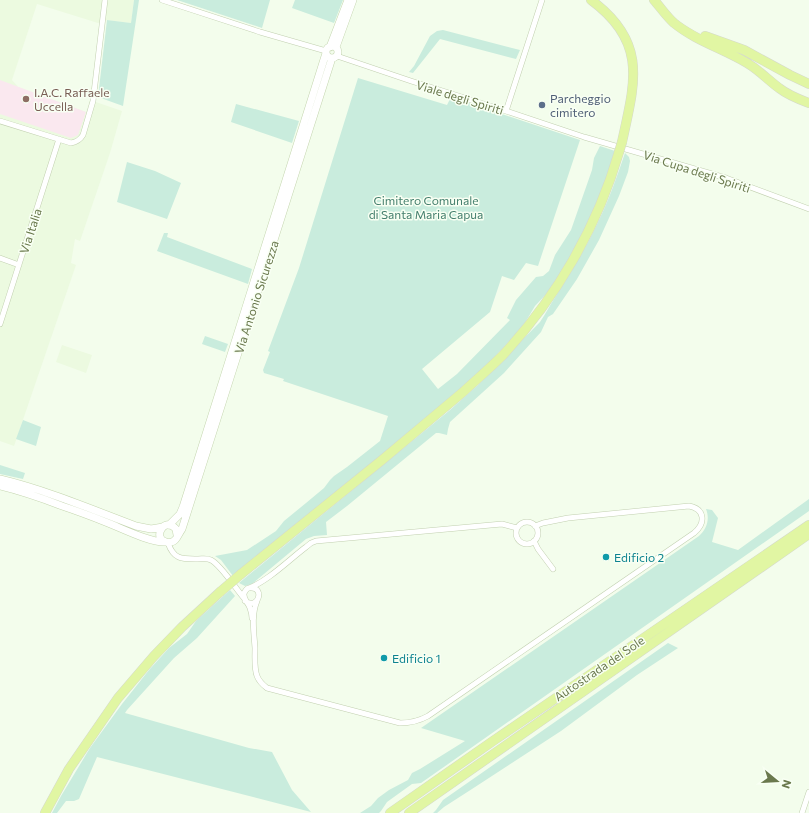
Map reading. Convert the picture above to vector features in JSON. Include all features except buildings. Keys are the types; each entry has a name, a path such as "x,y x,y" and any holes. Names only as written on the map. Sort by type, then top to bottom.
{"highway":[{"path":"45,813 70,769 106,714 154,656 182,627 241,574 437,415 502,356 526,328 559,284 589,230 614,169 622,142 633,84 633,62 628,44 621,31 608,14 591,0"},
{"path":"654,0 673,22 685,32 749,64 784,92 809,103"},
{"path":"662,0 683,23 699,34 744,50 809,84"},
{"name":"Autostrada del Sole","path":"390,813 809,525"},
{"name":"Autostrada del Sole","path":"409,813 809,534"}],"street":[{"path":"0,121 71,143 80,139 83,135 93,101 105,0"},
{"name":"Viale degli Spiriti","path":"162,0 260,32 331,52 411,81 506,110 584,137"},
{"path":"331,52 348,0"},
{"path":"331,52 353,0"},
{"path":"506,110 542,0"},
{"name":"Via Antonio Sicurezza","path":"166,526 180,514 183,508 331,52"},
{"name":"Via Antonio Sicurezza","path":"166,542 173,542 182,530 331,52"},
{"name":"Via Cupa degli Spiriti","path":"584,137 726,178 809,209"},
{"name":"Via Italia","path":"0,324 59,139"},
{"path":"0,258 19,265"},
{"path":"0,479 36,489 136,526 151,529 166,526 174,527 177,535"},
{"path":"0,486 33,495 158,542 166,542"},
{"path":"265,579 260,588 259,597 255,606 254,621 256,673 257,678 263,686 400,723 413,722 428,716 694,533 701,526 702,517 699,510 695,507 689,506 568,518 535,526"},
{"path":"244,600 244,593 248,588 265,579 311,543 316,541 502,524 517,528 526,523 535,526 537,536 534,541 527,544 520,542 516,535 517,528"},
{"path":"166,526 161,529 159,534 172,552 179,557 213,561 249,606 254,621"},
{"path":"534,541 553,569"},
{"path":"234,586 255,588 259,594"},
{"path":"244,600 250,603 257,601"},
{"path":"802,813 809,792"}],"shaded area":[{"path":"0,0 134,0 131,23 107,20 98,23 37,4 12,80 18,87 86,112 90,100 122,111 110,153 80,241 75,239 71,263 76,265 14,446 0,441"},
{"name":"I.A.C. Raffaele Uccella","path":"0,80 86,112 78,135 71,138 0,114"},
{"path":"62,345 92,355 86,373 56,362"}],"green space":[{"path":"134,0 139,0 123,106 98,97 107,20 131,23"},
{"path":"177,0 270,0 262,28"},
{"path":"295,0 343,0 334,23 292,8"},
{"path":"443,30 520,50 516,59 440,39 413,73 409,72 414,66 430,36 437,31"},
{"name":"Cimitero Comunale di Santa Maria Capua","path":"358,78 447,105 451,97 580,140 538,266 526,263 514,280 502,276 490,312 422,369 438,389 457,374 510,320 507,318 516,300 536,277 543,276 549,271 555,255 571,230 592,170 594,158 600,146 615,151 603,190 587,226 550,290 535,306 523,326 515,335 488,364 450,399 233,576 221,560 215,556 247,550 276,531 284,521 324,488 334,476 380,441 388,416 283,381 284,379 264,373 263,370 270,352 268,351 299,268"},
{"path":"236,104 299,121 292,143 231,122"},
{"path":"625,153 629,157 630,161 628,172 599,240 577,279 553,314 548,317 541,332 504,373 450,422 447,435 436,433 326,522 327,535 314,536 306,539 252,584 245,586 239,583 450,410 478,385 540,322 578,260 593,232 609,197"},
{"path":"127,162 155,171 181,183 167,219 117,202"},
{"path":"164,233 168,233 167,237 252,269 248,284 157,251"},
{"path":"205,336 228,344 225,352 202,344"},
{"path":"23,420 41,427 36,446 16,439"},
{"path":"0,465 25,473 23,479 0,474"},
{"path":"809,499 809,511 421,783 412,784 387,802 379,813 360,813 371,806 378,798 389,790 408,780 412,773 465,741 421,728 699,536 707,524 708,516 706,509 712,510 718,518 712,542 738,550"},
{"path":"230,590 235,596 197,638 174,658 125,713 249,748 272,752 292,790 311,812 97,757 79,799 74,801 66,801 57,813 52,813 90,748 149,670 169,648 187,634 196,621"},
{"path":"668,643 678,648 637,675 561,731 437,813 433,813 443,800"}],"place":[{"name":"I.A.C. Raffaele Uccella","path":"26,99"},
{"name":"Parcheggio cimitero","path":"542,105"},
{"name":"Edificio 2","path":"606,557"},
{"name":"Edificio 1","path":"384,658"}]}
